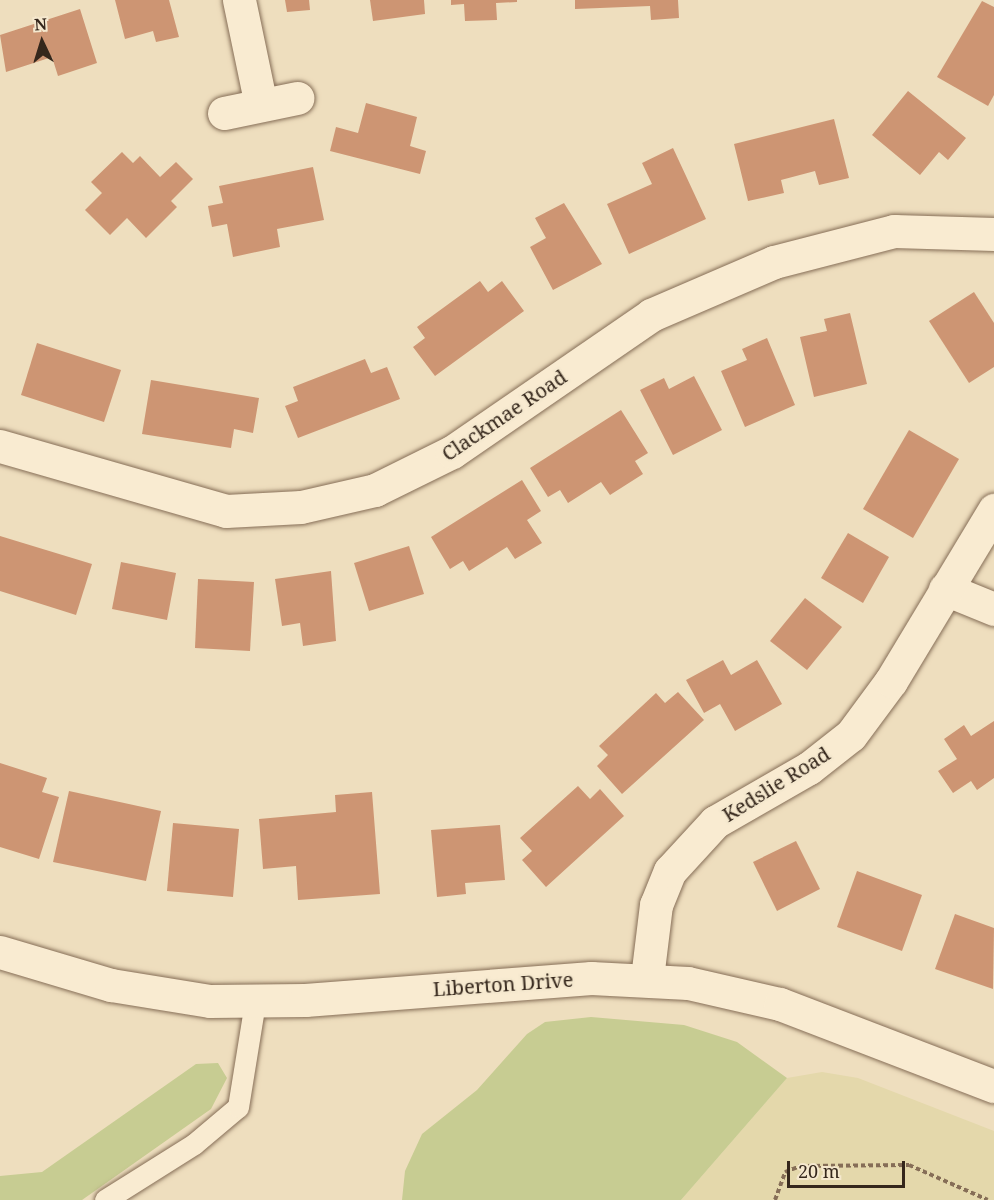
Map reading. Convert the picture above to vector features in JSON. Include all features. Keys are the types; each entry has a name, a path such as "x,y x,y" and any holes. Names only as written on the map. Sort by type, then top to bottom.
{"street":[{"path":"239,0 261,105"},
{"path":"224,113 297,98"},
{"name":"Clackmae Road","path":"0,446 226,511 301,507 375,490 452,452 651,315 774,262 894,231 994,234"},
{"name":"Kedslie Road","path":"647,978 656,905 670,871 688,847 715,822 809,768 851,735 891,681 994,510"},
{"path":"945,589 994,609"},
{"name":"Liberton Drive","path":"0,952 111,985 255,1002 475,984 647,978 780,1004 994,1086"}],"lane":[{"path":"105,1200 194,1144 238,1107 255,1002"}],"path":[{"path":"775,1200 785,1172 801,1166 909,1165 988,1200"}],"shaded area":[{"path":"822,1072 858,1078 994,1131 994,1200 681,1200 787,1078"}],"green space":[{"path":"591,1017 684,1025 737,1042 787,1078 681,1200 402,1200 405,1171 422,1134 477,1090 527,1034 545,1022"},
{"path":"218,1063 227,1078 211,1109 82,1200 0,1200 0,1176 42,1172 196,1064"}],"building":[{"path":"115,0 169,0 179,37 156,42 153,31 125,39"},
{"path":"285,0 309,0 310,10 287,12"},
{"path":"370,0 424,0 425,14 373,21"},
{"path":"451,0 517,0 517,2 496,3 497,20 465,21 464,4 451,5"},
{"path":"575,0 678,0 679,18 651,20 650,6 575,9"},
{"path":"982,1 994,7 994,95 988,106 937,77"},
{"path":"80,9 97,63 58,76 52,57 6,72 0,35"},
{"path":"908,91 966,138 948,160 939,152 920,175 872,135"},
{"path":"366,103 417,117 410,146 426,151 420,174 330,151 336,127 358,133"},
{"path":"834,119 849,178 819,185 815,171 781,180 784,193 748,201 734,144"},
{"path":"673,148 706,219 629,254 607,204 652,184 642,163"},
{"path":"122,152 133,163 140,156 160,177 176,162 193,179 171,201 177,207 146,238 127,218 110,235 85,210 102,193 91,182"},
{"path":"313,167 324,220 277,229 280,247 233,257 227,224 212,227 208,206 223,203 219,186"},
{"path":"564,203 602,264 553,290 530,247 546,238 535,218"},
{"path":"480,281 488,292 502,281 524,311 435,376 413,347 425,338 417,327"},
{"path":"974,292 994,323 994,367 969,383 929,321"},
{"path":"850,313 867,384 814,397 800,337 827,331 824,319"},
{"path":"767,338 795,405 745,427 721,371 747,360 742,349"},
{"path":"37,343 121,370 104,422 21,395"},
{"path":"365,359 371,373 387,367 400,399 298,438 285,406 298,401 293,387"},
{"path":"694,376 722,430 673,455 640,390 664,378 669,389"},
{"path":"151,380 259,398 253,433 234,429 231,448 142,434"},
{"path":"621,410 648,453 635,461 643,474 610,495 601,482 568,503 560,490 548,497 530,468"},
{"path":"909,430 959,459 913,538 863,509"},
{"path":"522,480 541,511 527,520 542,543 515,559 507,547 469,571 463,561 450,569 431,537"},
{"path":"848,533 889,557 863,603 821,578"},
{"path":"0,536 92,564 76,615 0,591"},
{"path":"409,546 424,594 369,611 354,563"},
{"path":"121,562 176,573 167,620 112,609"},
{"path":"331,571 336,641 303,646 300,623 282,626 275,579"},
{"path":"198,579 254,582 250,651 195,648"},
{"path":"805,598 842,627 807,670 770,641"},
{"path":"723,660 731,675 757,660 782,704 735,731 720,704 704,713 686,680"},
{"path":"678,692 704,720 622,794 597,766 608,755 599,746 656,693 665,703"},
{"path":"994,721 994,778 977,790 971,781 953,793 938,771 957,759 944,739 964,725 971,736"},
{"path":"0,763 47,778 42,792 59,797 39,859 0,847"},
{"path":"578,786 590,799 600,789 624,816 546,887 522,860 532,851 520,838"},
{"path":"69,791 161,811 146,881 53,862"},
{"path":"372,792 380,894 298,900 296,866 263,869 259,819 336,812 335,795"},
{"path":"173,823 239,829 233,897 167,891"},
{"path":"500,825 505,880 465,883 466,894 437,897 431,830"},
{"path":"796,841 820,889 777,911 753,862"},
{"path":"857,871 922,895 902,951 837,927"},
{"path":"955,914 994,928 993,989 935,969"}]}
